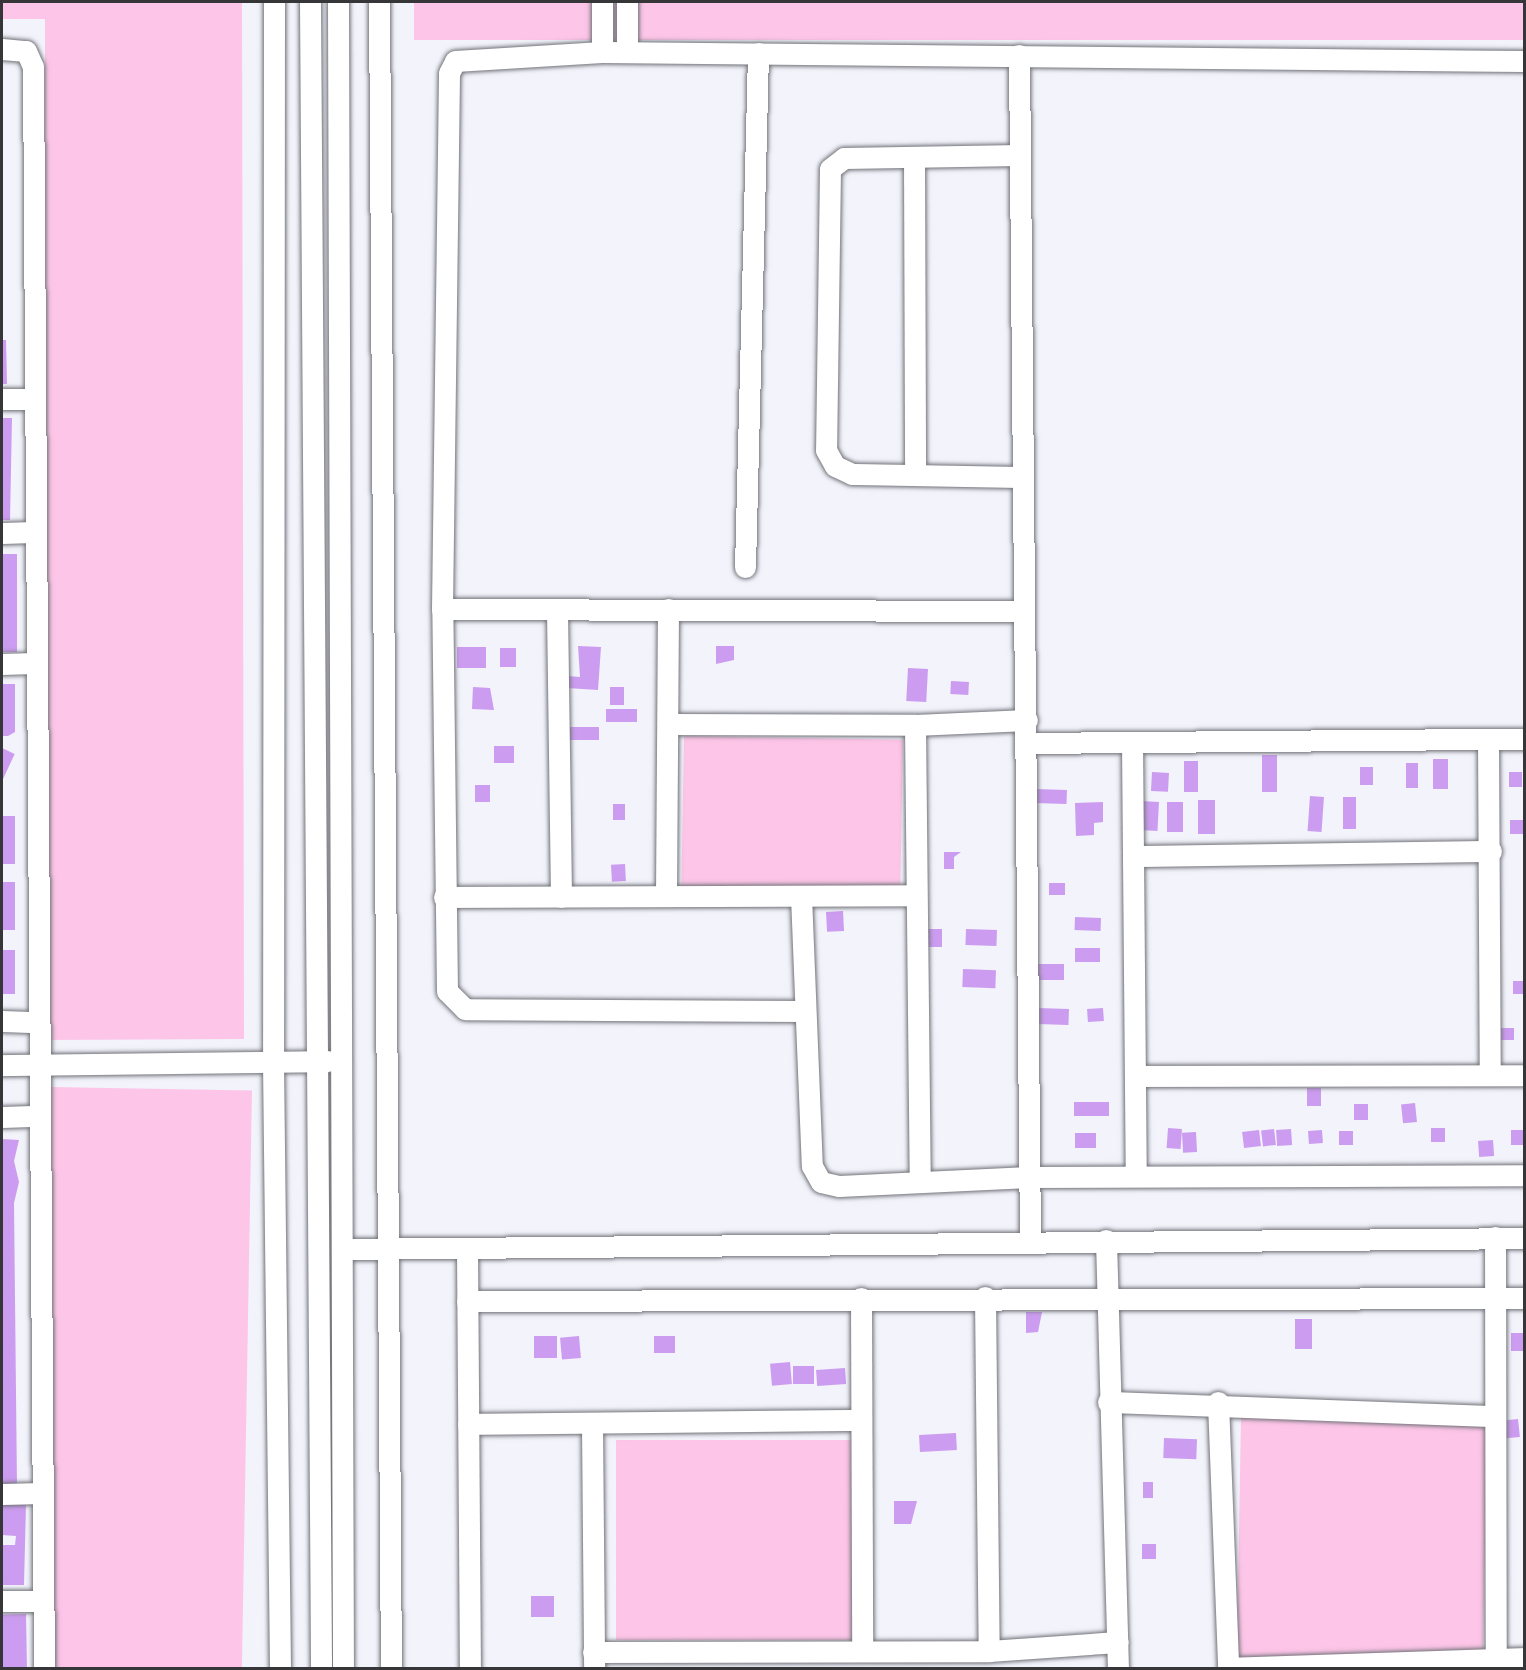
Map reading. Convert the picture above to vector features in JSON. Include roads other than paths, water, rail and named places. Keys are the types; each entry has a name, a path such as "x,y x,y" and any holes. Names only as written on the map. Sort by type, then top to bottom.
{"street":[{"path":"274,2 273,1062 280,1668"},
{"path":"310,2 315,1062 321,1668"},
{"path":"338,2 344,1249 343,1668"},
{"path":"379,2 386,1249 391,1668"},
{"path":"602,2 602,52"},
{"path":"627,2 627,52"},
{"path":"2,49 26,51 33,67 31,399 44,1668"},
{"path":"802,1011 465,1010 447,991 442,609 451,67 463,57 602,52 1524,61"},
{"path":"745,567 758,53"},
{"path":"1019,55 1030,1242"},
{"path":"1020,155 844,158 830,169 826,450 835,466 852,474 1023,477"},
{"path":"914,157 915,475"},
{"path":"2,399 31,399"},
{"path":"2,533 33,532"},
{"path":"442,609 1024,611"},
{"path":"666,896 669,724 668,609"},
{"path":"557,610 561,897"},
{"path":"2,663 34,663"},
{"path":"669,724 915,725 1026,720"},
{"path":"915,725 914,895 920,1181"},
{"path":"1488,739 1491,851 1490,1075"},
{"path":"1025,744 1524,739"},
{"path":"1132,742 1136,1176"},
{"path":"1134,856 1491,851"},
{"path":"444,897 914,895"},
{"path":"801,896 802,1011 816,1176 839,1186 1029,1177 1524,1175"},
{"path":"2,1021 37,1022"},
{"path":"2,1065 342,1061"},
{"path":"1135,1076 1524,1075"},
{"path":"2,1117 39,1116"},
{"path":"1495,1237 1493,1416 1496,1658"},
{"path":"344,1249 1106,1240 1524,1238"},
{"path":"1106,1240 1108,1402 1118,1668"},
{"path":"467,1248 470,1668"},
{"path":"467,1301 1107,1296 1524,1298"},
{"path":"985,1297 989,1651"},
{"path":"861,1298 862,1651"},
{"path":"1108,1402 1218,1402 1493,1416"},
{"path":"1218,1402 1228,1668 1524,1658"},
{"path":"468,1424 861,1420"},
{"path":"592,1423 594,1660 862,1651 989,1651 1118,1642"},
{"path":"2,1494 42,1493"},
{"path":"2,1601 43,1600"}]}
